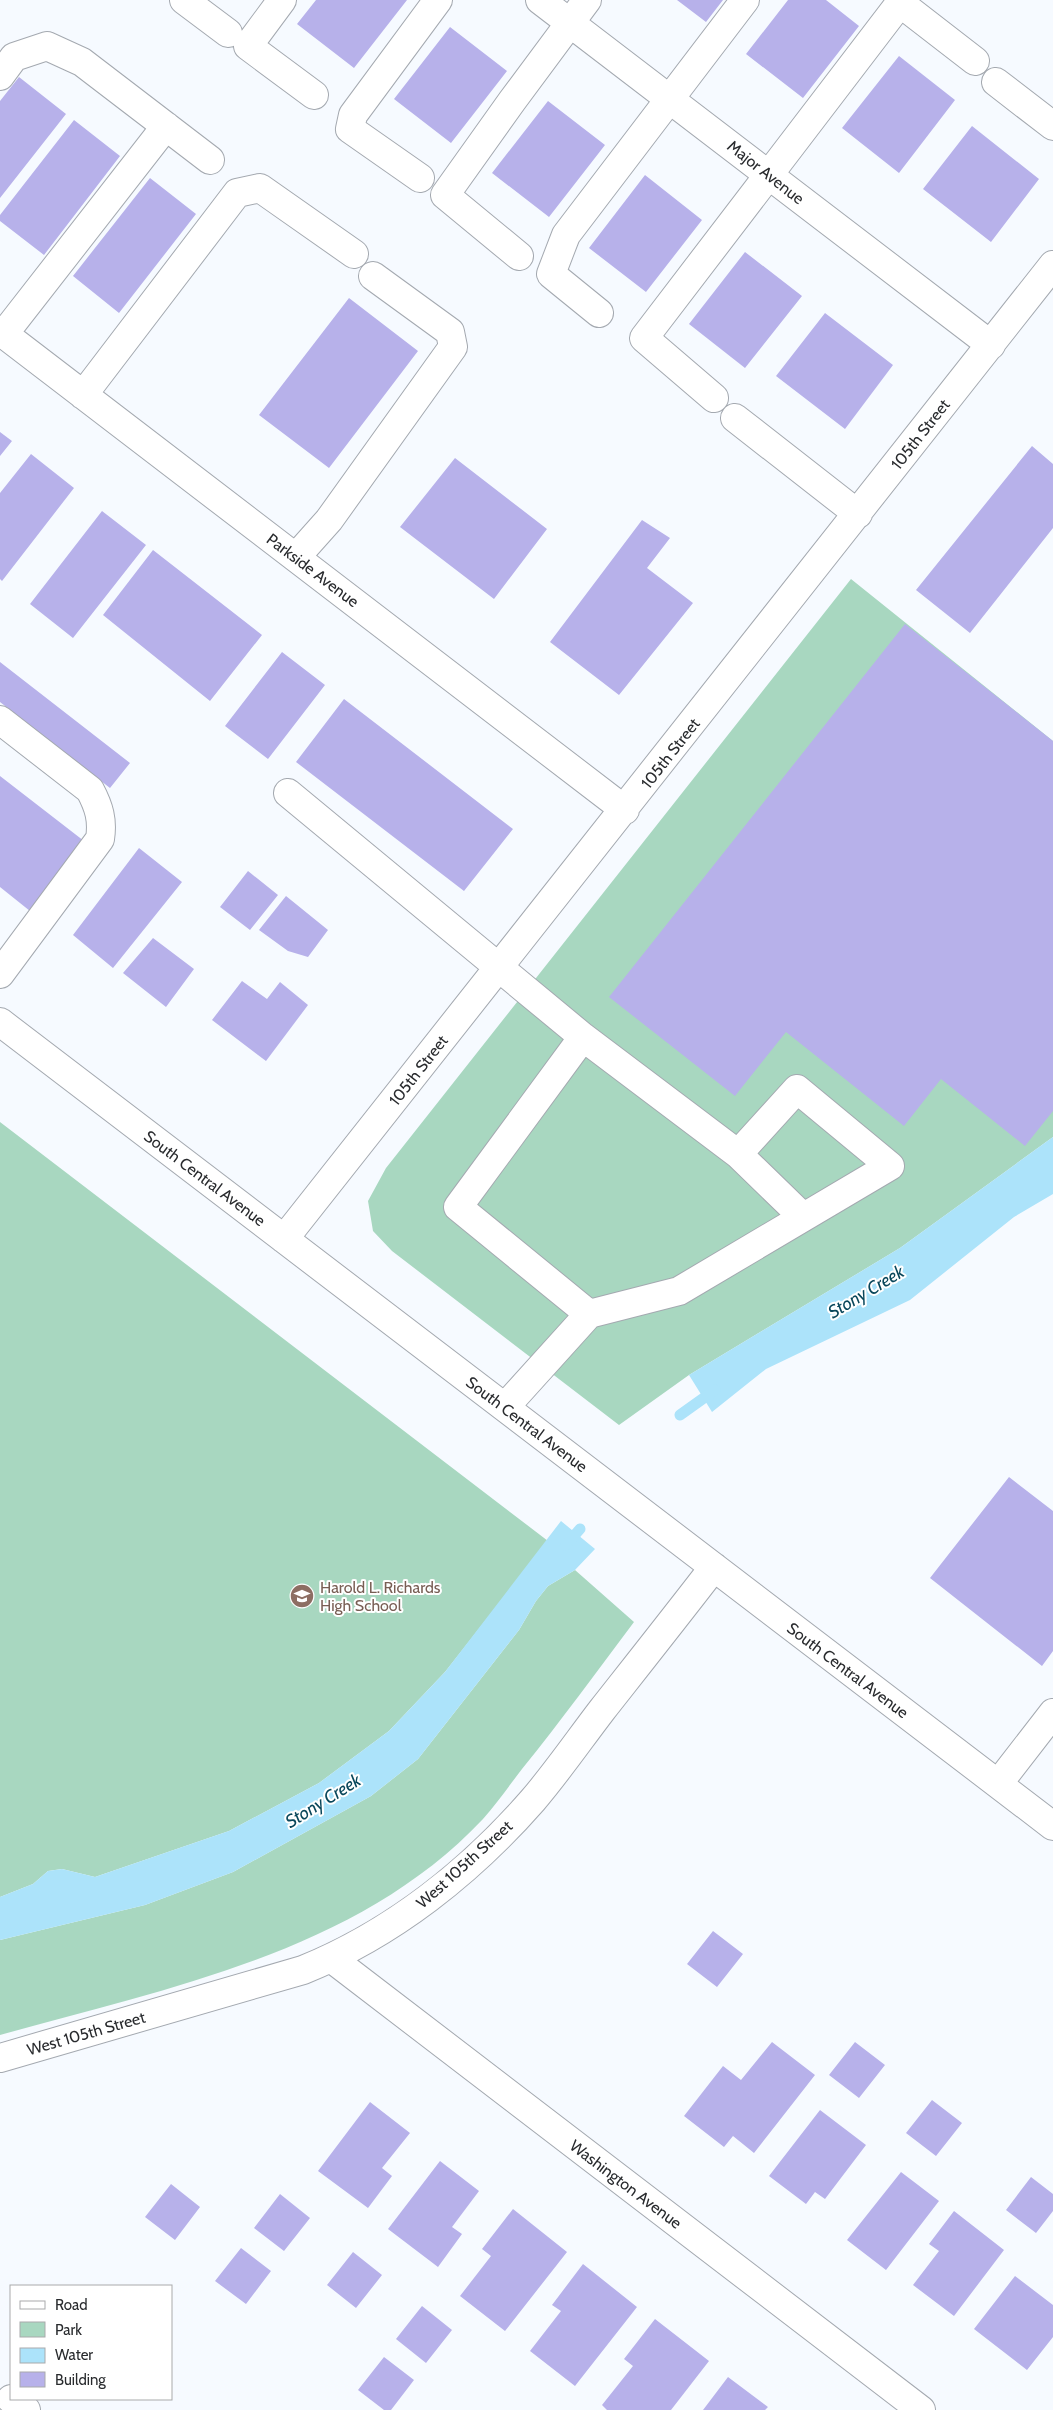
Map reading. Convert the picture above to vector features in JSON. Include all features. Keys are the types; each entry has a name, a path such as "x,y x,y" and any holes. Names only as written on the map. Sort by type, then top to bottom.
{"street":[{"path":"184,0 228,33"},
{"path":"282,0 248,46 314,95"},
{"path":"420,178 350,129 353,115 438,0"},
{"name":"Major Avenue","path":"540,0 991,345"},
{"path":"519,256 445,195 587,0"},
{"path":"599,313 551,274 566,235 745,0"},
{"path":"714,398 644,338 900,3 975,61"},
{"path":"0,76 14,57 47,46 82,62 210,160"},
{"path":"996,82 1053,126"},
{"path":"2,332 166,126"},
{"path":"83,395 237,194 260,188 354,254"},
{"name":"105th Street","path":"284,1239 625,810 1053,265"},
{"path":"296,557 329,520 453,346 450,332 373,276"},
{"name":"Parkside Avenue","path":"2,332 625,810"},
{"path":"735,418 858,514"},
{"path":"0,720 90,790 97,804 102,823 100,839 0,974"},
{"path":"288,793 499,969 583,1036 738,1154 803,1217"},
{"name":"South Central Avenue","path":"0,1022 1053,1826"},
{"path":"583,1036 458,1207 589,1314"},
{"path":"505,1407 589,1314 679,1291 890,1166 797,1089 738,1154"},
{"name":"West 105th Street","path":"0,2058 303,1970 331,1958 385,1928 432,1896 486,1848 533,1800 714,1567"},
{"path":"998,1784 1053,1713"},
{"name":"Washington Avenue","path":"331,1958 921,2410"},
{"path":"0,2390 10,2398"},
{"path":"12,2400 26,2410"}],"green space":[{"path":"851,579 1053,741 1053,1137 900,1248 689,1375 619,1425 392,1251 373,1231 368,1201 386,1168"},
{"name":"Harold L. Richards High School","path":"0,1122 548,1541 445,1672 389,1731 319,1783 229,1831 95,1877 62,1869 48,1871 33,1884 0,1897"},
{"path":"575,1570 634,1622 488,1813 433,1865 378,1902 320,1933 258,1959 194,1981 0,2035 0,1940 145,1905 233,1872 371,1796 418,1759 519,1630 536,1601 548,1586"}],"water":[{"path":"1053,1137 1053,1194 1014,1217 910,1300 766,1369 712,1412 689,1375 900,1248"},
{"path":"561,1521 595,1549 575,1570 548,1586 536,1601 519,1630 418,1759 371,1796 233,1872 145,1905 0,1940 0,1897 33,1884 48,1871 62,1869 95,1877 229,1831 319,1783 389,1731 445,1672"}],"building":[{"path":"316,0 407,0 354,68 297,24"},
{"path":"677,0 723,0 706,22"},
{"path":"788,0 826,0 859,26 803,98 746,54"},
{"path":"450,27 507,71 451,143 394,99"},
{"path":"899,56 955,100 899,173 842,128"},
{"path":"19,77 66,114 0,198 0,101"},
{"path":"548,101 605,145 549,217 492,173"},
{"path":"74,120 120,156 44,255 0,221 0,215"},
{"path":"972,126 1039,179 991,242 923,189"},
{"path":"645,175 702,220 646,292 589,248"},
{"path":"150,178 196,214 119,313 73,276"},
{"path":"745,252 802,296 745,368 689,324"},
{"path":"349,298 418,351 329,468 259,415"},
{"path":"825,313 893,365 845,429 776,376"},
{"path":"0,432 12,441 0,456"},
{"path":"1032,446 1053,464 1053,528 970,633 916,590"},
{"path":"31,454 74,488 2,581 0,579 0,493"},
{"path":"455,458 547,529 494,599 400,527"},
{"path":"102,511 146,545 73,638 30,604"},
{"path":"642,520 670,538 647,568 693,603 619,695 550,642"},
{"path":"153,550 262,635 210,701 103,615"},
{"path":"905,624 1053,741 1053,1111 1025,1146 941,1079 904,1126 786,1032 735,1096 609,997"},
{"path":"282,652 325,685 268,759 225,726"},
{"path":"0,662 130,763 110,788 0,702"},
{"path":"344,699 513,829 464,891 296,762"},
{"path":"0,776 84,841 30,911 0,887"},
{"path":"139,848 182,882 113,968 73,935"},
{"path":"248,871 278,895 250,930 220,907"},
{"path":"286,896 328,930 308,957 288,951 259,930"},
{"path":"153,938 194,969 166,1007 123,973"},
{"path":"242,981 267,999 280,982 308,1005 266,1061 212,1020"},
{"path":"1009,1477 1053,1511 1053,1651 1042,1666 930,1578"},
{"path":"713,1931 743,1954 717,1987 687,1964"},
{"path":"772,2042 815,2075 754,2153 733,2136 724,2147 684,2116 723,2066 741,2080"},
{"path":"855,2042 885,2065 859,2098 829,2075"},
{"path":"932,2100 962,2123 936,2156 906,2133"},
{"path":"370,2102 410,2133 382,2168 392,2176 368,2208 318,2171"},
{"path":"820,2110 866,2145 825,2199 815,2192 806,2204 769,2176"},
{"path":"440,2161 479,2191 452,2227 462,2234 438,2267 388,2229"},
{"path":"901,2172 939,2201 886,2270 847,2240"},
{"path":"1031,2177 1053,2194 1053,2211 1036,2233 1006,2210"},
{"path":"171,2184 200,2207 175,2240 145,2217"},
{"path":"280,2194 310,2218 284,2251 254,2228"},
{"path":"513,2209 567,2252 505,2331 460,2296 491,2256 482,2249"},
{"path":"954,2211 1004,2250 954,2316 913,2285 939,2251 929,2244"},
{"path":"241,2248 271,2271 246,2304 215,2281"},
{"path":"353,2252 382,2275 356,2308 327,2285"},
{"path":"583,2264 637,2307 575,2386 530,2351 561,2311 552,2305"},
{"path":"1015,2276 1053,2305 1053,2337 1027,2370 974,2329"},
{"path":"422,2306 452,2330 426,2363 396,2339"},
{"path":"655,2319 709,2361 671,2410 607,2410 602,2405 633,2366 624,2359"},
{"path":"384,2357 414,2380 391,2410 384,2410 358,2390"},
{"path":"728,2377 768,2407 765,2410 703,2410"}],"waterway":[{"name":"Stony Creek","path":"680,1415 715,1390"},
{"name":"Stony Creek","path":"566,1545 580,1529"}],"place":[{"name":"Harold L. Richards High School","path":"302,1596"}]}
